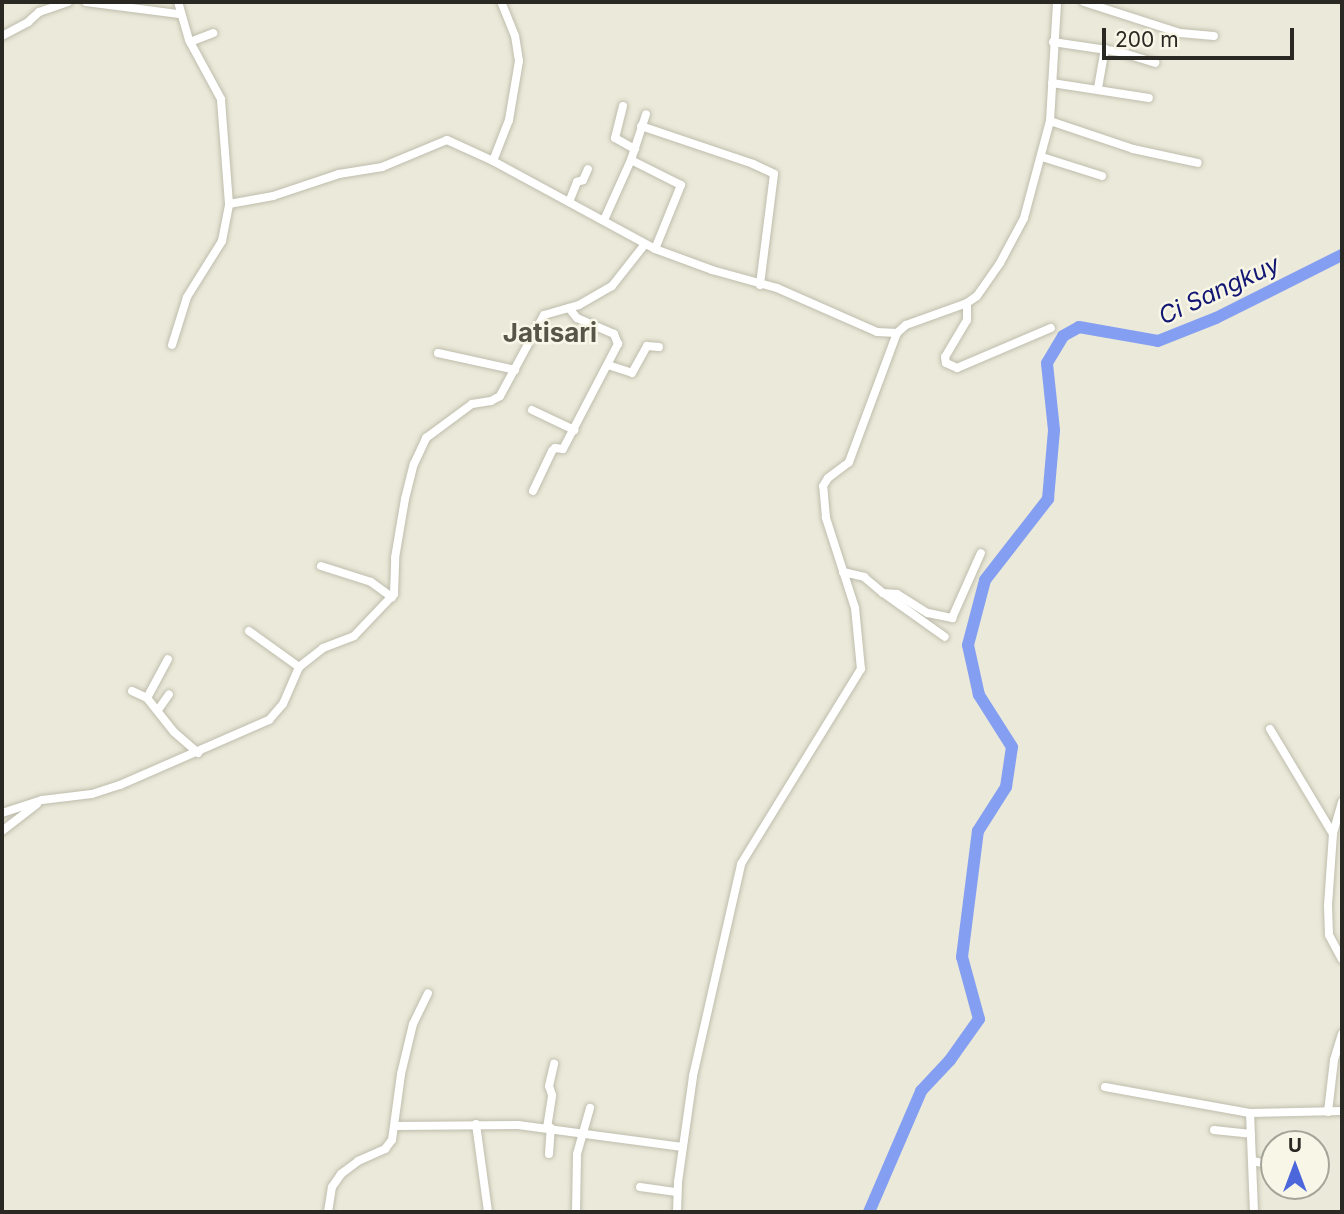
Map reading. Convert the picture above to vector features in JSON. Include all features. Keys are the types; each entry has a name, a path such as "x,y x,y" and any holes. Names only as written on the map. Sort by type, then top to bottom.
{"street":[{"path":"2,36 28,22 39,12 68,2"},
{"path":"86,2 179,14"},
{"path":"172,345 187,296 222,241 229,204 221,99 190,42 179,14 178,2"},
{"path":"494,161 509,120 519,61 514,36 501,2"},
{"path":"677,1212 682,1147 697,1058 741,864 861,668 855,608 823,506 822,486 849,462 897,333 910,324 967,303 977,296 1014,238 1032,197 1050,121 1057,2"},
{"path":"1084,2 1180,33 1214,36"},
{"path":"190,42 213,33"},
{"path":"1053,42 1105,49 1155,63"},
{"path":"1098,88 1105,49"},
{"path":"1052,83 1149,98"},
{"path":"623,106 615,138 635,149"},
{"path":"604,220 631,160 646,114"},
{"path":"1050,121 1133,149 1198,163"},
{"path":"641,126 753,164 774,174 760,285"},
{"path":"229,204 273,196 339,174 382,167 442,140 450,141 494,161 655,249 789,293 877,332 897,333"},
{"path":"1042,157 1102,176"},
{"path":"631,160 681,185 655,249"},
{"path":"569,202 577,182 583,180 588,169"},
{"path":"2,813 42,800 92,794 198,752 269,720 283,704 299,667 323,648 354,636 392,597 396,587 395,558 405,501 414,464 426,438 472,404 497,398 516,370 544,316 569,308 617,283 646,244"},
{"path":"967,303 967,320 945,357 946,363 957,368 1051,328"},
{"path":"533,491 552,451 556,447 563,449 574,430 618,344 618,338 608,330 577,318 569,308"},
{"path":"608,365 632,373 647,346 659,347"},
{"path":"438,353 516,370"},
{"path":"532,410 574,430"},
{"path":"886,595 897,594 928,613 952,618 981,553"},
{"path":"321,566 371,582 392,597"},
{"path":"842,572 863,578 945,637"},
{"path":"249,631 299,667"},
{"path":"146,698 168,659"},
{"path":"132,691 146,698 174,732 198,752"},
{"path":"158,710 169,694"},
{"path":"1270,729 1333,834"},
{"path":"2,831 42,800"},
{"path":"1342,802 1333,834 1328,926 1332,944 1342,959"},
{"path":"328,1212 332,1187 341,1174 358,1161 389,1146 396,1126 401,1074 410,1036 417,1013 428,993"},
{"path":"1328,1112 1334,1060 1342,1034"},
{"path":"549,1154 552,1095 549,1086 554,1063"},
{"path":"1105,1087 1250,1113 1342,1111"},
{"path":"576,1212 580,1133 590,1108"},
{"path":"1250,1113 1254,1212"},
{"path":"396,1126 475,1124 549,1128 682,1147"},
{"path":"475,1124 488,1212"},
{"path":"1214,1130 1251,1134"},
{"path":"1252,1161 1260,1163"},
{"path":"640,1187 677,1192"}],"waterway":[{"name":"Ci Sangkuy","path":"869,1212 921,1091 950,1060 979,1019 962,957 978,831 1006,787 1012,747 979,695 968,645 985,580 1048,499 1054,430 1047,363 1063,336 1079,327 1158,341 1216,318 1342,255"}],"district":[{"name":"Jatisari","path":"550,333"}]}
